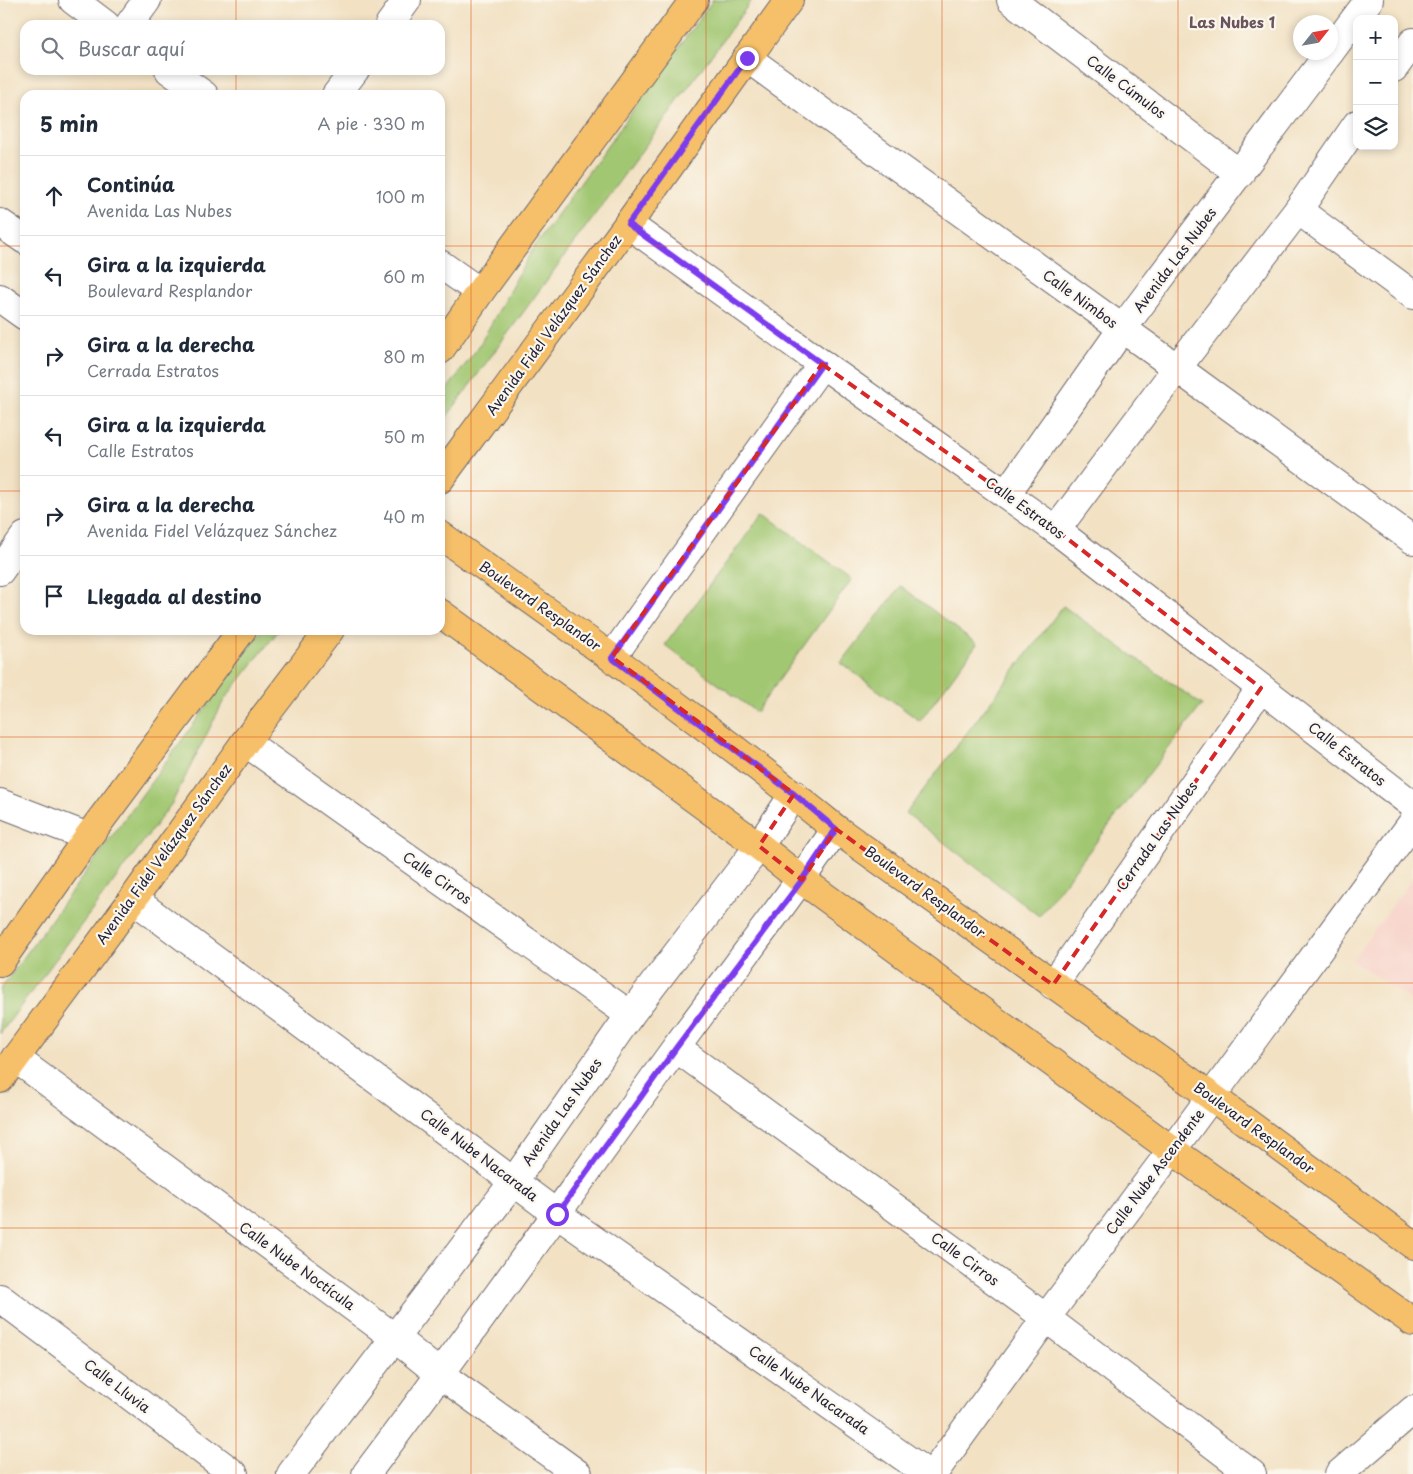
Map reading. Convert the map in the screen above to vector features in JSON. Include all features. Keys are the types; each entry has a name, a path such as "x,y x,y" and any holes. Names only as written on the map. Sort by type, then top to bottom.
{"main road":[{"path":"445,343 480,292 694,0"},
{"name":"Avenida Fidel Velázquez Sánchez","path":"445,472 628,224 789,0"},
{"name":"Boulevard Resplandor","path":"445,540 612,658 794,794 836,829 1212,1097 1413,1245"},
{"path":"445,617 1172,1150 1413,1322"},
{"path":"0,962 88,837 238,635"},
{"name":"Avenida Fidel Velázquez Sánchez","path":"8,1068 133,899 245,742 326,635"}],"street":[{"path":"72,0 99,20"},
{"path":"132,20 147,0"},
{"path":"392,20 407,0"},
{"name":"Calle Cúmulos","path":"1011,0 1240,174"},
{"name":"Avenida Las Nubes","path":"1338,40 1359,8"},
{"name":"Calle Nimbos","path":"747,58 1413,540"},
{"name":"Avenida Las Nubes","path":"1006,494 1122,329 1324,60"},
{"path":"176,75 197,90"},
{"path":"340,90 351,75"},
{"path":"1056,530 1298,210 1353,130"},
{"path":"1298,210 1413,295"},
{"path":"0,223 20,237"},
{"name":"Calle Estratos","path":"628,224 1056,530 1413,805"},
{"path":"445,268 480,292"},
{"path":"0,298 20,312"},
{"path":"612,658 822,364"},
{"path":"0,571 20,543"},
{"name":"Cerrada Las Nubes","path":"1053,985 1262,688"},
{"name":"Calle Cirros","path":"245,742 630,1015"},
{"name":"Avenida Las Nubes","path":"291,1474 514,1181 630,1015 759,846 794,794"},
{"path":"0,803 88,837"},
{"name":"Calle Nube Ascendente","path":"933,1474 1413,822"},
{"path":"366,1474 441,1375 676,1048 802,880 836,829"},
{"name":"Calle Nube Nacarada","path":"133,899 557,1214 928,1474"},
{"name":"Calle Cirros","path":"676,1048 1046,1318 1252,1474"},
{"name":"Calle Nube Noctícula","path":"8,1068 394,1338 441,1375 578,1474"},
{"name":"Calle Lluvia","path":"0,1298 234,1474"},
{"path":"1338,1474 1413,1410"}],"highlighted area":[{"path":"822,364 1056,530 1261,688 1053,985 836,829 802,880 759,846 794,794 612,657"}],"shaded area":[{"path":"1413,878 1413,1002 1352,960"}],"green space":[{"path":"713,0 752,0 445,419 445,392 479,346 532,250"},
{"path":"763,513 852,579 756,712 665,645"},
{"path":"901,586 977,644 920,721 841,663"},
{"path":"1063,606 1202,705 1039,916 906,813"},
{"path":"258,635 275,635 224,700 172,803 0,1034 0,990"}],"district":[{"name":"Las Nubes 1","path":"1232,23"}],"route":[{"path":"557,1214 676,1048 802,880 836,829 794,794 612,658 822,364 628,224 747,58"}]}
